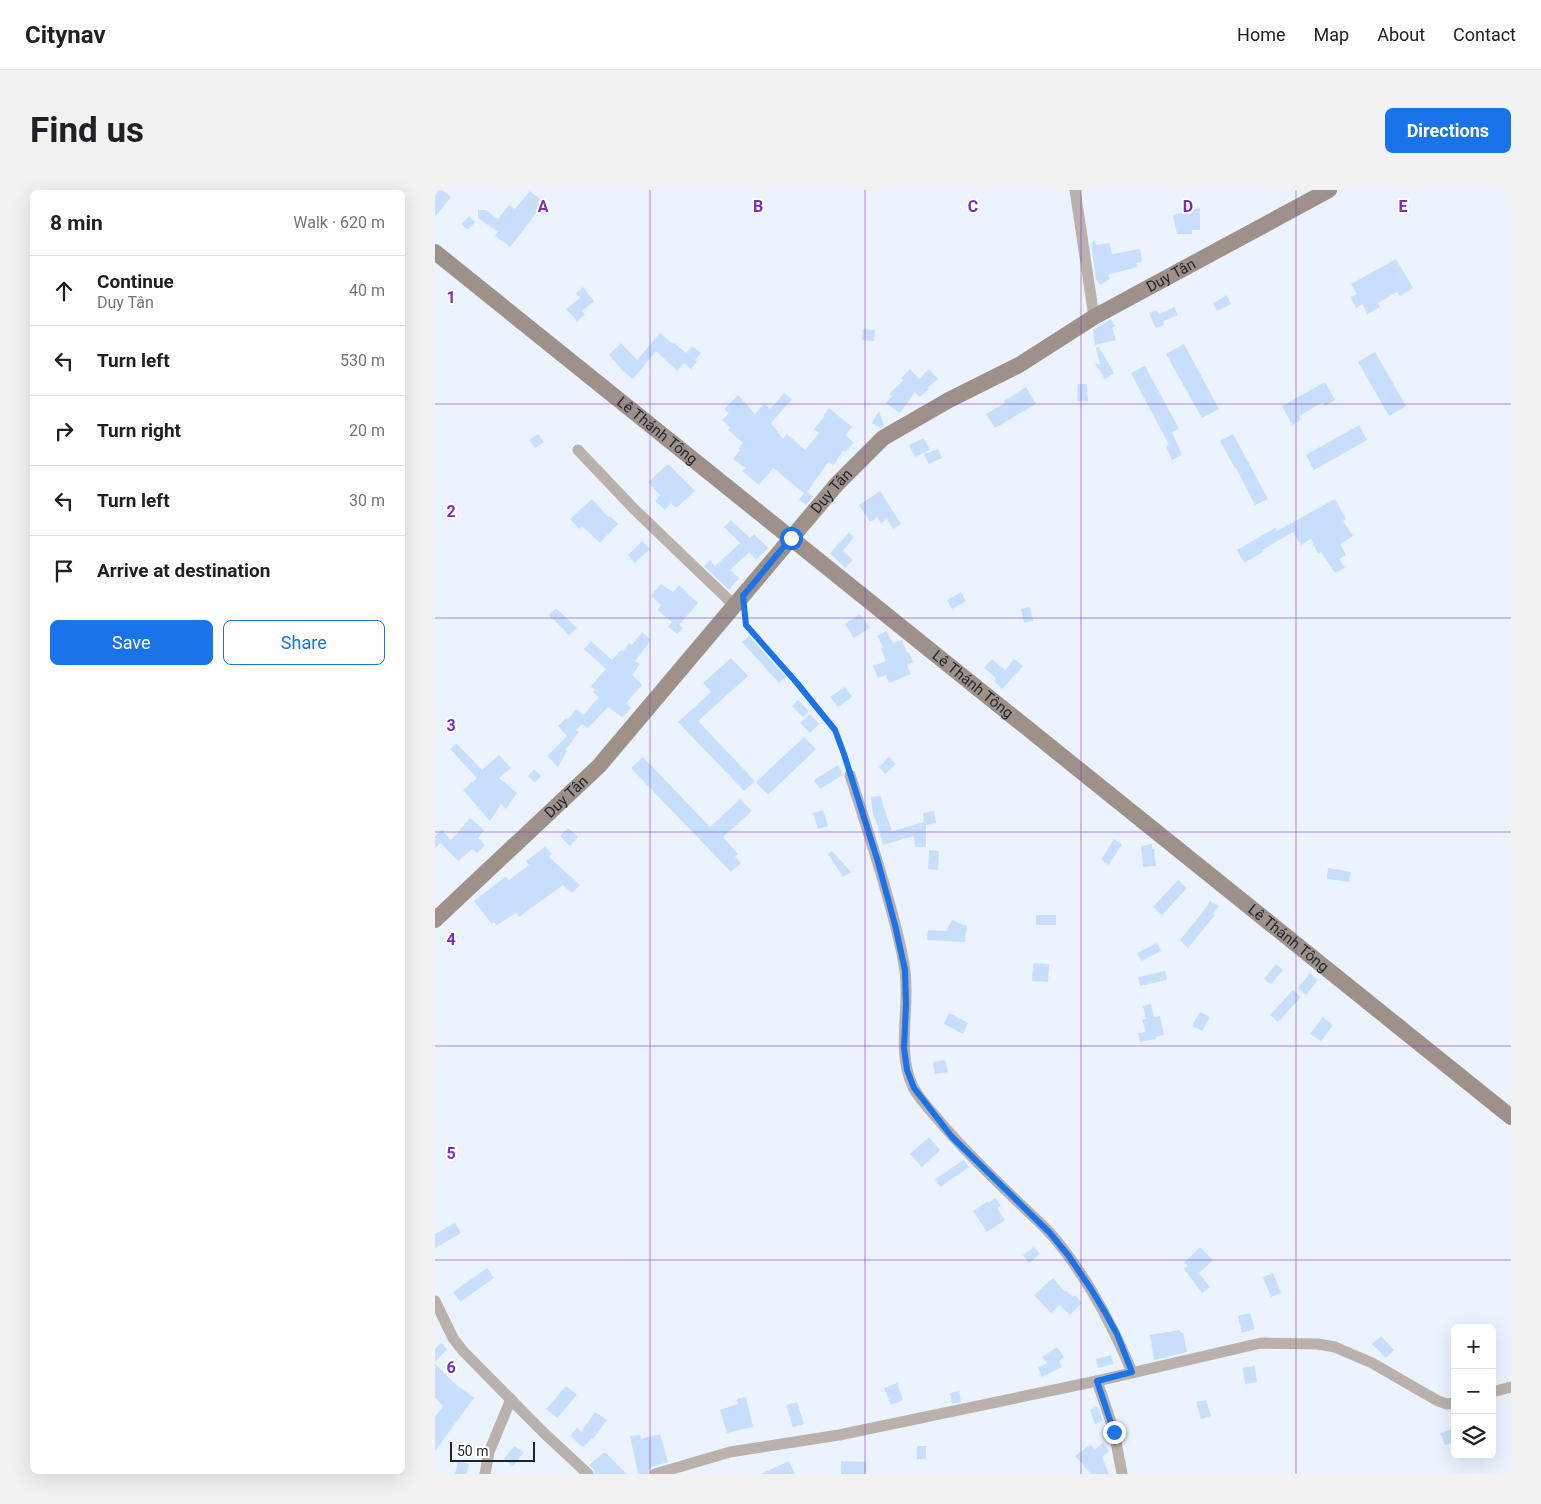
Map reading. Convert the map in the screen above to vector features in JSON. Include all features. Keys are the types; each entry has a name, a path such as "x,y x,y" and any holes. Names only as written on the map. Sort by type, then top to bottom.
{"street":[{"path":"1075,190 1095,317"},
{"name":"Duy Tân","path":"435,920 599,766 837,484 883,438 949,400 1019,365 1095,317 1329,190"},
{"name":"Lê Thánh Tông","path":"435,252 1511,1117"},
{"path":"578,450 634,509 739,601"},
{"path":"850,775 878,862 905,970 904,1048 907,1070 914,1088 952,1137 1049,1232 1073,1262 1117,1334 1132,1372"},
{"path":"435,1301 453,1338 463,1350 543,1432 588,1474"},
{"path":"655,1474 730,1452 839,1436 1097,1381 1251,1344 1318,1344 1335,1347 1372,1363 1438,1401 1451,1404"},
{"path":"1097,1381 1114,1432 1122,1474"},
{"path":"1496,1391 1511,1387"},
{"path":"485,1474 489,1452 511,1399"}],"path":[{"path":"739,601 746,625 835,730 850,775"}],"building":[{"path":"435,190 442,190 451,197 435,217"},
{"path":"530,191 549,207 542,215 538,211 510,247 495,236 498,232 478,218 478,210 486,210 498,219 509,205 515,209"},
{"path":"1200,208 1200,230 1192,230 1192,234 1177,234 1173,215"},
{"path":"469,216 475,222 468,230 461,224"},
{"path":"1094,241 1097,245 1109,243 1112,254 1140,249 1142,262 1136,263 1137,267 1108,275 1110,279 1100,285 1096,279 1091,243"},
{"path":"1396,259 1413,288 1400,296 1397,292 1378,303 1380,307 1368,314 1362,304 1356,308 1351,297 1357,294 1351,284"},
{"path":"583,287 594,301 582,311 585,315 577,321 566,309 580,298 576,293"},
{"path":"1227,295 1231,304 1217,311 1213,303"},
{"path":"1174,307 1178,315 1163,321 1164,325 1156,328 1149,313 1157,310 1159,314"},
{"path":"1111,319 1115,326 1112,328 1116,340 1095,345 1093,330"},
{"path":"863,329 875,330 874,341 862,340"},
{"path":"660,333 686,353 692,346 701,353 691,369 684,363 677,371 656,351 633,379 609,355 621,343 637,360"},
{"path":"1184,344 1219,409 1202,418 1166,354"},
{"path":"1099,347 1114,373 1105,379 1095,364 1100,364 1096,348"},
{"path":"1375,352 1406,406 1389,416 1358,362"},
{"path":"1145,366 1179,429 1172,432 1182,455 1172,460 1166,446 1169,445 1131,373"},
{"path":"910,369 919,379 929,369 938,379 920,397 915,392 900,413 886,403 892,396 889,394 904,380 901,378"},
{"path":"1325,382 1335,400 1325,406 1323,402 1299,416 1301,420 1292,425 1282,406"},
{"path":"1078,384 1087,384 1088,401 1077,401"},
{"path":"1026,387 1036,404 995,428 986,414 1005,403 1004,401"},
{"path":"784,393 792,399 771,423 783,439 787,434 805,450 819,433 814,429 829,408 852,427 845,435 854,443 845,452 843,450 834,465 828,462 807,492 813,496 806,505 799,500 804,493 773,468 759,485 742,471 746,468 733,459 740,450 738,448 743,443 728,430 730,427 722,420 729,413 724,409 738,395 755,414 764,404 770,409"},
{"path":"879,411 884,426 881,428 872,423"},
{"path":"1359,425 1367,440 1314,470 1306,455"},
{"path":"538,434 544,442 535,448 529,440"},
{"path":"1233,434 1268,499 1255,505 1220,441"},
{"path":"924,438 930,450 915,457 909,445"},
{"path":"938,449 942,458 929,464 924,454"},
{"path":"668,464 695,491 676,508 671,503 665,510 655,501 660,495 648,482"},
{"path":"880,491 901,524 893,529 887,519 881,523 877,517 870,522 859,505"},
{"path":"592,499 608,517 610,516 618,524 600,543 582,526 579,529 570,519"},
{"path":"1335,499 1346,519 1343,521 1353,536 1340,544 1346,555 1339,559 1345,568 1335,573 1321,552 1318,554 1311,539 1301,545 1293,532 1244,563 1237,550 1275,528 1277,531"},
{"path":"731,520 750,538 754,534 768,548 756,560 749,552 730,570 739,578 729,590 704,566 710,560 715,566 740,543 724,527"},
{"path":"849,533 854,537 843,551 853,560 845,568 830,553"},
{"path":"642,541 650,549 635,563 628,555"},
{"path":"661,584 673,592 679,585 698,603 679,625 683,628 677,634 668,627 672,622 657,610 661,605 651,596"},
{"path":"961,592 966,601 952,609 947,600"},
{"path":"1030,607 1033,621 1024,623 1021,609"},
{"path":"556,608 577,628 569,635 549,615"},
{"path":"860,614 870,628 854,638 845,624"},
{"path":"886,631 893,643 902,640 913,662 907,665 911,674 889,683 886,675 878,678 873,666 886,661 881,648 883,647 877,636"},
{"path":"642,632 651,640 635,661 640,664 632,675 642,685 626,703 631,708 622,717 608,707 588,728 582,724 576,730 579,732 565,750 567,751 558,767 547,756 567,736 558,726 577,709 583,715 599,697 593,692 595,690 591,686 606,669 584,649 591,641 612,660 629,643 632,645"},
{"path":"749,636 786,677 779,683 742,642"},
{"path":"731,658 748,676 698,721 755,781 744,791 678,722 711,692 703,683"},
{"path":"992,659 1005,670 1014,659 1023,666 1002,689 994,681 996,678 984,668"},
{"path":"845,687 852,697 838,707 830,697"},
{"path":"798,700 809,711 803,717 792,706"},
{"path":"810,714 819,724 810,733 800,723"},
{"path":"804,737 816,749 768,795 756,782"},
{"path":"456,743 482,770 499,755 511,768 499,778 517,793 506,809 501,804 490,821 463,790 477,778 450,749"},
{"path":"643,757 710,827 740,799 752,811 723,837 738,854 735,857 741,863 731,872 631,768"},
{"path":"889,757 896,764 885,774 879,767"},
{"path":"838,765 843,775 820,789 814,780"},
{"path":"534,769 541,776 535,783 528,776"},
{"path":"881,796 892,831 924,822 923,813 934,811 936,823 926,825 926,847 915,847 914,836 883,845 873,814 871,797"},
{"path":"823,810 828,826 818,829 813,813"},
{"path":"470,818 484,830 478,838 485,845 477,853 472,849 458,861 441,843 435,848 435,836 442,830 451,840"},
{"path":"568,828 578,837 570,846 560,836"},
{"path":"1114,839 1122,844 1109,865 1101,860"},
{"path":"1152,844 1156,866 1143,867 1141,846"},
{"path":"545,847 552,854 549,857 580,885 572,893 563,885 519,917 516,913 497,925 494,922 492,924 474,901 505,877 509,880 529,865 526,861"},
{"path":"929,850 939,851 938,870 928,869"},
{"path":"832,851 851,872 843,877 828,854"},
{"path":"1328,868 1351,872 1349,882 1327,879"},
{"path":"1178,880 1187,888 1162,915 1153,907"},
{"path":"1210,901 1219,906 1213,914 1215,915 1188,948 1180,940"},
{"path":"1036,915 1056,915 1056,925 1036,925"},
{"path":"952,920 967,926 965,942 927,940 928,930 946,931"},
{"path":"1157,943 1161,951 1141,961 1137,953"},
{"path":"1033,963 1049,964 1048,982 1032,981"},
{"path":"1276,964 1283,970 1271,984 1264,979"},
{"path":"1165,971 1167,980 1140,986 1138,977"},
{"path":"1310,973 1318,980 1306,995 1298,988"},
{"path":"1293,990 1301,997 1278,1022 1270,1015"},
{"path":"1151,1004 1154,1017 1160,1016 1164,1035 1156,1037 1156,1039 1140,1042 1138,1033 1146,1032 1142,1020 1146,1019 1143,1006"},
{"path":"1200,1012 1210,1017 1202,1031 1192,1026"},
{"path":"949,1013 968,1023 963,1034 944,1024"},
{"path":"1323,1017 1333,1025 1321,1041 1310,1034"},
{"path":"945,1060 948,1072 935,1074 933,1062"},
{"path":"929,1137 940,1150 922,1167 910,1154"},
{"path":"964,1160 969,1167 940,1187 935,1179"},
{"path":"995,1198 1001,1206 997,1208 1005,1220 987,1232 973,1211"},
{"path":"455,1223 461,1233 435,1248 435,1234"},
{"path":"1034,1247 1040,1254 1029,1263 1023,1255"},
{"path":"1200,1247 1213,1260 1199,1273 1210,1287 1202,1293 1184,1269 1188,1266 1184,1263"},
{"path":"487,1268 494,1278 460,1302 453,1292"},
{"path":"1273,1273 1281,1293 1271,1297 1263,1277"},
{"path":"1053,1278 1065,1292 1073,1297 1075,1295 1082,1303 1070,1315 1060,1305 1051,1313 1034,1295"},
{"path":"1250,1313 1255,1329 1242,1333 1238,1316"},
{"path":"1180,1330 1181,1333 1183,1332 1187,1352 1154,1360 1150,1335"},
{"path":"1381,1336 1394,1350 1386,1358 1372,1344"},
{"path":"441,1343 447,1349 435,1362 435,1349"},
{"path":"1057,1347 1064,1357 1059,1361 1062,1367 1042,1377 1038,1368 1047,1363 1042,1357"},
{"path":"1111,1355 1113,1364 1098,1368 1096,1359"},
{"path":"435,1364 455,1384 474,1398 435,1451 435,1417 443,1406 435,1398"},
{"path":"1255,1366 1257,1382 1245,1384 1243,1368"},
{"path":"897,1383 903,1400 891,1405 884,1388"},
{"path":"566,1386 577,1395 557,1418 546,1409"},
{"path":"959,1391 961,1402 952,1404 950,1393"},
{"path":"746,1397 753,1427 727,1433 720,1410 738,1404 737,1399"},
{"path":"1206,1400 1211,1416 1201,1419 1196,1402"},
{"path":"797,1402 804,1424 793,1427 786,1405"},
{"path":"1098,1407 1103,1421 1095,1424 1090,1410"},
{"path":"595,1412 607,1420 593,1439 583,1447 570,1436 577,1428 581,1432"},
{"path":"1451,1429 1451,1443 1445,1445 1440,1433"},
{"path":"660,1434 668,1462 652,1467 649,1469 648,1474 638,1474 630,1436 640,1435 641,1439"},
{"path":"1103,1443 1109,1451 1102,1457 1109,1474 1091,1474 1075,1456 1090,1445 1095,1449"},
{"path":"514,1446 524,1452 513,1466 504,1459"},
{"path":"917,1446 926,1446 926,1459 917,1459"},
{"path":"603,1453 606,1453 627,1474 595,1474 589,1465"},
{"path":"458,1461 469,1464 467,1474 455,1474"},
{"path":"789,1461 795,1474 761,1474"},
{"path":"841,1461 866,1462 866,1474 841,1474"}],"route":[{"path":"791,538 743,596 746,625 759,638 835,730 844,754 878,862 905,970 904,1048 907,1070 914,1088 952,1137 1049,1232 1068,1255 1078,1268 1117,1334 1132,1372 1097,1381 1114,1432"}]}
